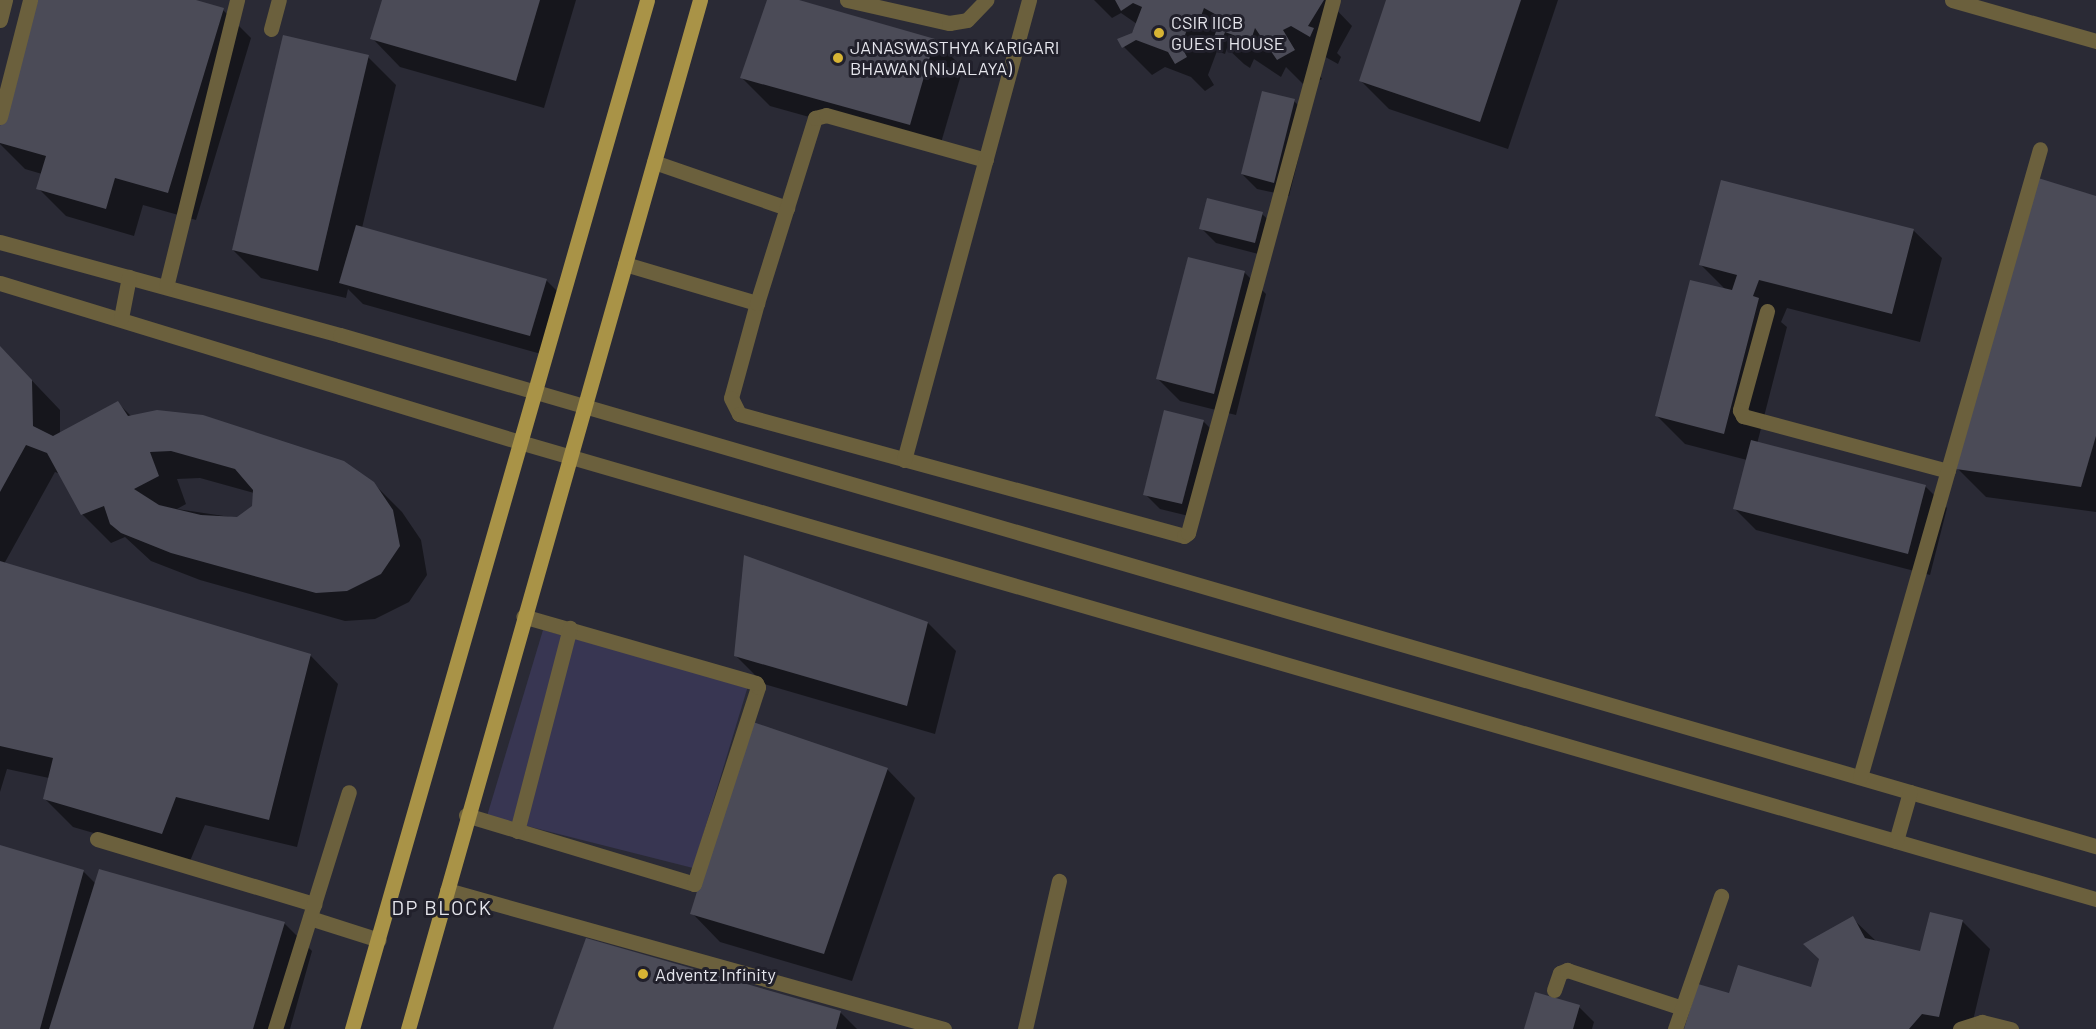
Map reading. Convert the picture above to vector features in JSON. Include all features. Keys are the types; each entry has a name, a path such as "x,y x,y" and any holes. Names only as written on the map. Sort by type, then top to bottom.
{"main road":[{"path":"352,1029 523,443 647,0"},
{"path":"408,1029 466,815 700,0"}],"street":[{"path":"0,20 5,0"},
{"path":"0,117 30,0"},
{"path":"166,287 237,0"},
{"path":"271,29 279,0"},
{"path":"847,0 949,23 967,20 986,0"},
{"path":"904,460 1029,0"},
{"path":"986,160 826,115 819,116 757,303 731,398 739,414 1177,536 1188,533 1333,0"},
{"path":"1952,0 2096,41"},
{"path":"1860,777 2040,149"},
{"path":"654,162 787,207"},
{"path":"0,242 536,392 2096,846"},
{"path":"625,264 757,303"},
{"path":"120,318 129,277"},
{"path":"0,283 523,443 2096,899"},
{"path":"1767,311 1740,410 1743,416 1948,471"},
{"path":"466,815 694,884 758,687 756,683 523,616"},
{"path":"518,831 570,628"},
{"path":"275,1029 349,792"},
{"path":"1896,842 1910,792"},
{"path":"97,839 312,911 379,940"},
{"path":"1024,1029 1059,881"},
{"path":"447,890 944,1029"},
{"path":"1675,1029 1721,896"},
{"path":"1554,990 1560,973 1567,970 1682,1008"},
{"path":"1960,1029 1982,1022 2011,1029"}],"shaded area":[{"path":"543,630 748,686 693,868 487,816"}],"building":[{"path":"38,0 196,0 224,8 168,193 115,178 106,209 36,189 46,156 0,143 0,126"},
{"path":"382,0 540,0 516,81 370,39"},
{"name":"JANASWASTHYA KARIGARI BHAWAN (NIJALAYA)","path":"767,0 799,0 935,39 910,125 740,78"},
{"name":"CSIR IICB GUEST HOUSE","path":"1115,0 1324,0 1308,26 1314,28 1310,37 1291,26 1283,30 1295,50 1277,60 1255,28 1252,37 1258,39 1253,50 1245,47 1247,40 1225,32 1222,40 1214,37 1218,26 1223,29 1224,19 1204,8 1197,27 1189,24 1181,46 1187,57 1175,64 1168,52 1136,40 1122,48 1117,39 1132,33 1142,7 1133,3 1121,11"},
{"path":"1386,0 1521,0 1480,122 1359,81"},
{"path":"283,35 369,55 318,271 232,250"},
{"path":"1262,91 1295,99 1274,183 1241,174"},
{"path":"2035,177 2096,196 2096,436 2081,487 1956,469"},
{"path":"1721,180 1914,229 1892,314 1759,280 1753,296 1759,298 1724,434 1655,416 1690,280 1732,290 1737,275 1699,265"},
{"path":"1207,198 1263,212 1255,243 1199,229"},
{"path":"356,225 547,279 530,336 339,283"},
{"path":"1188,257 1245,271 1214,394 1156,379"},
{"path":"0,346 32,380 33,426 53,436 118,401 128,416 157,410 203,415 344,461 374,482 393,510 400,546 381,574 347,591 316,593 171,553 121,533 110,524 104,506 81,515 47,453 26,445 0,492","holes":["171,451 235,469 253,490 252,506 237,517 201,515 159,505 134,489 159,476 150,452"]},
{"path":"1164,410 1204,420 1182,504 1143,495"},
{"path":"1751,440 1926,485 1908,554 1733,509"},
{"path":"744,555 928,622 907,706 734,656"},
{"path":"0,561 311,654 269,820 176,797 162,834 43,799 53,758 0,746"},
{"path":"750,721 888,768 824,954 690,914"},
{"path":"0,845 84,870 40,1029 0,1029"},
{"path":"99,869 285,922 253,1029 49,1029"},
{"path":"1930,912 1963,920 1939,1017 1922,1014 1909,1029 1684,1029 1698,984 1729,993 1738,965 1811,987 1819,959 1803,944 1853,916 1865,938 1920,951"},
{"name":"Adventz Infinity","path":"586,938 841,1011 836,1029 553,1029"},
{"path":"1535,992 1580,1005 1573,1029 1524,1029"}],"place":[{"name":"CSIR IICB GUEST HOUSE","path":"1159,33"},
{"name":"JANASWASTHYA KARIGARI BHAWAN (NIJALAYA)","path":"838,58"},
{"name":"Adventz Infinity","path":"643,974"}],"district":[{"name":"DP BLOCK","path":"442,907"}]}
